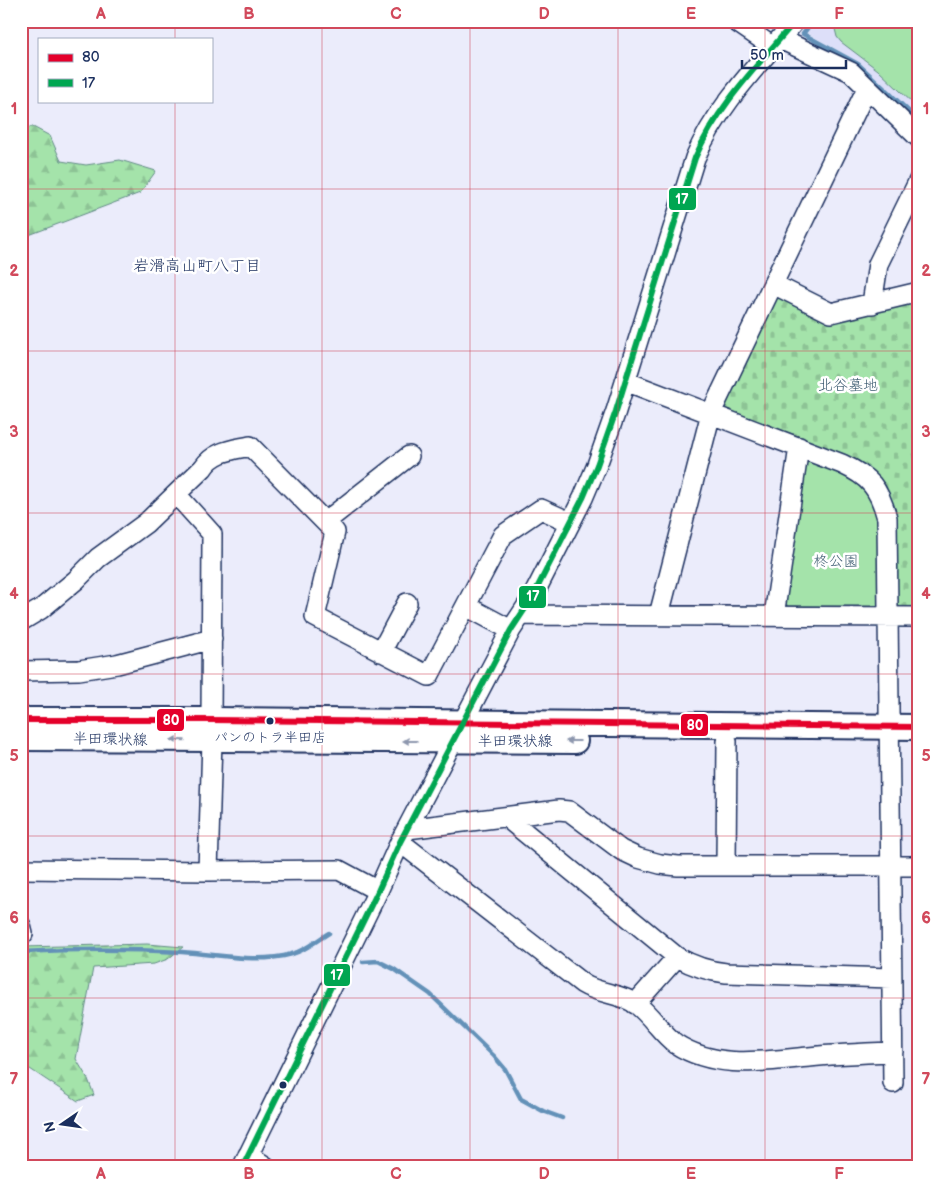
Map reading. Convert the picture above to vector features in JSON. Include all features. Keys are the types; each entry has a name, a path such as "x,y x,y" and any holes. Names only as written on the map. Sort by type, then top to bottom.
{"main road":[{"name":"半田環状線","path":"21,720 211,730 889,734 919,742"},
{"name":"半田環状線","path":"458,732 728,741 889,734 919,727"},
{"name":"半田環状線","path":"21,738 211,730"}],"street":[{"path":"735,21 777,43 851,72 919,138"},
{"path":"265,1166 246,1161 403,836 516,622 532,598 597,465 616,411 694,158 703,138 729,100 795,21"},
{"path":"659,615 711,413 867,88"},
{"path":"872,304 878,264 919,180"},
{"path":"773,284 831,313 919,292"},
{"path":"625,381 799,447 859,472 874,484 883,501 887,518 889,617 893,1083"},
{"path":"21,621 41,609 76,580 98,558 146,523 203,468 209,459 224,451 250,446 335,532 315,617 429,676 503,535 541,509 570,522"},
{"path":"774,616 799,447"},
{"path":"325,522 409,456"},
{"path":"176,494 212,534 208,871"},
{"path":"381,652 407,603"},
{"path":"466,606 516,622 659,615 919,617"},
{"path":"21,671 79,670 117,664 212,639"},
{"path":"726,865 728,741"},
{"path":"403,836 506,817 558,810 569,811 621,850 638,858 660,864 678,866 919,866"},
{"path":"506,817 677,957 691,965 708,971 726,973 892,978"},
{"path":"403,836 583,984 635,1004 675,1043 689,1051 719,1060 736,1062 769,1062 809,1057 893,1052"},
{"path":"21,869 339,870 378,891"},
{"path":"635,1004 677,957"}],"shaded area":[{"path":"816,21 919,21 919,119 859,62 807,33"}],"green space":[{"path":"833,21 919,21 919,109 878,70 841,42 837,37"},
{"path":"33,127 50,136 61,161 86,165 120,160 156,171 140,193 21,238 21,128"},
{"name":"北谷墓地","path":"781,294 830,318 919,297 919,608 899,608 895,602 893,511 725,411 724,406 775,296"},
{"name":"柊公園","path":"809,459 862,483 878,509 881,602 877,606 788,606 784,601 803,461"},
{"path":"147,944 183,947 168,959 154,964 93,968 76,1059 88,1079 94,1095 78,1101 21,1063 21,947"}],"waterway":[{"path":"813,21 803,34 858,64 919,121"},
{"path":"21,952 142,950 237,958 265,958 297,953 329,933"},
{"path":"363,962 378,961 394,969 430,994 494,1056 505,1069 521,1099 543,1111 562,1118"}],"transit line":[{"name":"17","path":"243,1166 378,891 400,842 511,630 532,598 583,498 616,411 695,158 704,139 740,86 795,21"},
{"name":"80","path":"21,720 919,727"}],"place":[{"name":"パンのトラ半田店","path":"270,721"}],"district":[{"name":"岩滑高山町八丁目","path":"197,265"}]}
